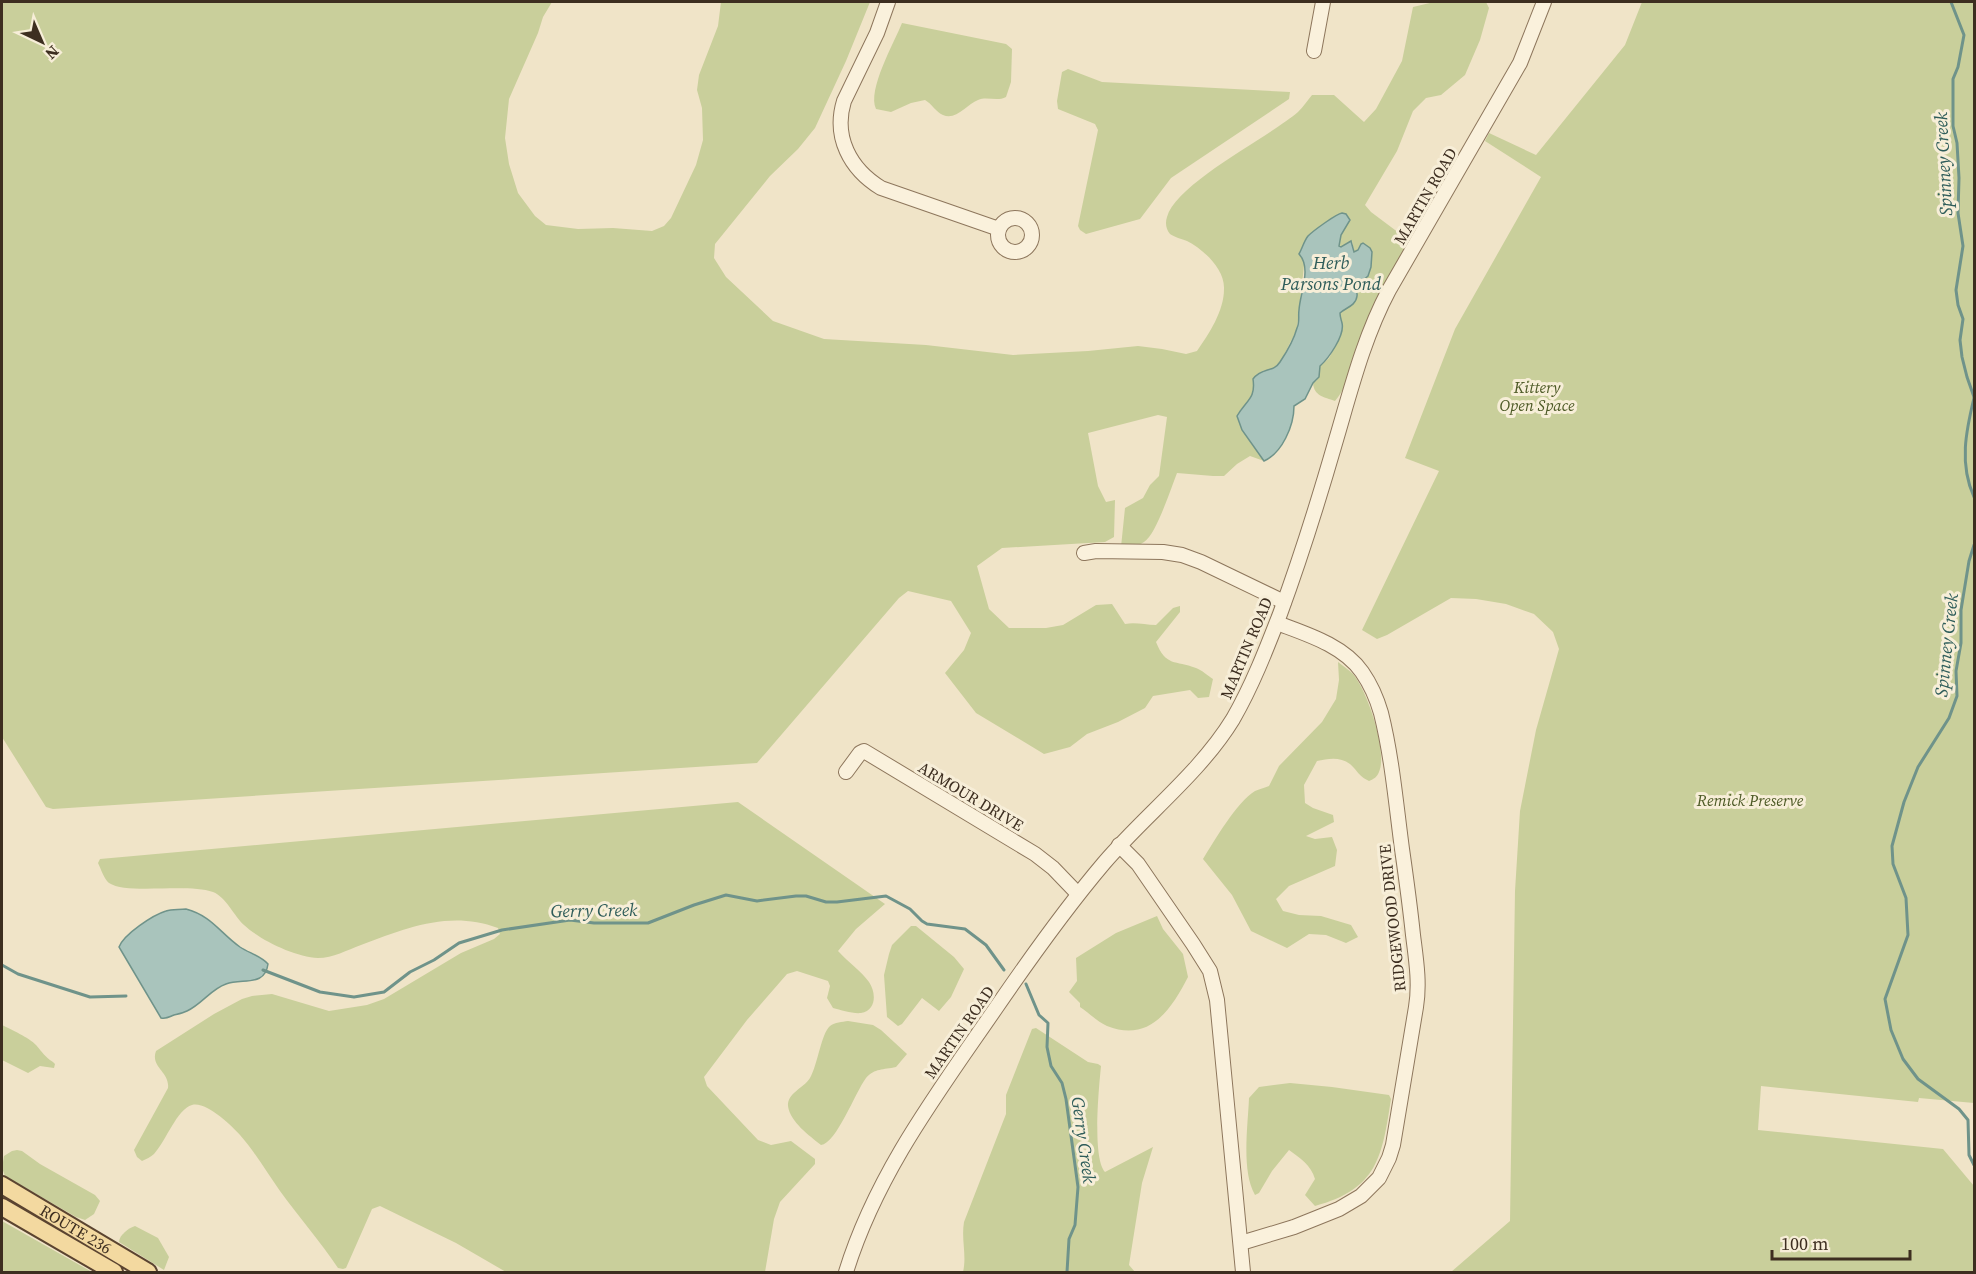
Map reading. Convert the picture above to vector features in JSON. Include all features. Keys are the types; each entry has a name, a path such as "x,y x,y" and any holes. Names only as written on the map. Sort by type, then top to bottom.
{"main road":[{"name":"ROUTE 236","path":"2,1185 148,1272"},
{"name":"ROUTE 236","path":"2,1207 114,1272"}],"street":[{"path":"888,2 877,33 844,101 841,111 844,148 866,178 881,188 999,229"},
{"path":"1314,51 1323,2"},
{"name":"MARTIN ROAD","path":"846,1272 873,1201 933,1098 1023,966 1119,845 1204,758 1223,734 1253,680 1277,623 1308,537 1358,364 1380,306 1520,63 1544,2"},
{"path":"1084,553 1096,551 1153,552 1182,555 1284,602"},
{"name":"RIDGEWOOD DRIVE","path":"1241,1243 1294,1227 1339,1209 1361,1196 1383,1172 1393,1145 1418,987 1395,798 1385,734 1377,702 1370,684 1346,656 1321,641 1277,623"},
{"name":"ARMOUR DRIVE","path":"846,772 864,751 1035,854 1053,868 1078,894"},
{"path":"1119,845 1138,864 1210,971 1217,1000 1243,1272"}],"green space":[{"path":"2,2 552,2 543,17 509,99 505,138 509,164 518,193 535,216 546,225 578,229 613,228 652,231 664,226 671,218 696,165 703,140 702,108 697,90 699,75 718,26 721,2 870,2 815,128 798,149 770,176 715,244 714,258 726,277 773,321 824,339 926,345 1013,355 1138,346 1186,354 1197,351 1219,314 1224,289 1223,282 1217,267 1206,254 1187,241 1170,234 1166,226 1166,219 1174,204 1205,175 1298,112 1312,95 1334,95 1364,122 1376,109 1402,61 1413,7 1434,2 1486,2 1489,8 1480,40 1465,75 1441,95 1426,98 1413,111 1397,151 1365,205 1407,239 1408,243 1384,284 1369,316 1345,385 1335,401 1315,391 1313,383 1317,380 1320,366 1329,358 1340,337 1342,327 1340,313 1357,298 1355,282 1371,267 1370,248 1363,243 1354,252 1352,241 1339,246 1341,235 1333,217 1309,235 1299,254 1303,258 1304,266 1297,329 1280,363 1273,369 1262,371 1252,397 1240,410 1242,430 1264,461 1250,456 1224,476 1177,473 1149,538 1138,545 1121,547 1125,508 1143,498 1150,485 1159,476 1167,417 1158,415 1088,433 1098,486 1106,502 1115,500 1114,537 1105,542 1002,548 977,566 989,609 1009,628 1046,628 1063,625 1096,605 1112,604 1125,624 1156,625 1173,608 1180,606 1180,612 1156,642 1168,659 1198,669 1213,679 1209,697 1198,698 1190,690 1153,696 1145,708 1087,734 1070,747 1044,754 976,713 945,673 964,650 971,633 951,601 908,591 899,598 757,763 53,809 46,807 2,737"},
{"name":"Remick Preserve","path":"1642,2 1974,2 1974,1103 1919,1098 1918,1102 1761,1086 1758,1130 1943,1149 1974,1186 1974,1272 1451,1272 1510,1221 1515,891 1520,811 1536,730 1559,649 1553,632 1534,614 1506,604 1476,599 1451,598 1377,639 1362,630 1439,471 1405,458 1455,329 1541,177 1485,141 1489,133 1536,155 1625,45"},
{"path":"902,23 1006,44 1012,49 1011,82 1006,97 978,100 952,116 941,114 925,100 911,103 891,112 876,109 874,101 878,79"},
{"path":"1068,69 1102,82 1290,92 1289,99 1171,178 1140,219 1086,234 1078,226 1098,130 1095,124 1058,109 1057,101 1062,72"},
{"path":"1338,662 1359,682 1370,707 1381,750 1379,772 1369,781 1346,761 1332,759 1317,761 1304,785 1305,803 1333,815 1334,822 1306,836 1315,839 1332,837 1337,850 1335,866 1289,886 1276,899 1283,911 1299,915 1321,916 1351,925 1358,937 1346,943 1326,935 1309,934 1287,948 1251,931 1232,895 1203,859 1226,822 1241,804 1255,791 1269,786 1279,766 1322,722 1336,699 1339,680"},
{"path":"738,802 885,904 856,929 838,951 869,982 874,995 870,1008 858,1013 833,1008 827,998 830,986 828,981 797,971 787,974 747,1020 704,1077 707,1086 758,1140 771,1145 791,1141 815,1159 815,1164 780,1202 774,1219 765,1272 506,1272 456,1243 380,1206 372,1209 346,1268 343,1269 338,1268 256,1155 231,1126 211,1110 198,1105 187,1108 181,1113 154,1154 142,1161 137,1157 134,1150 168,1088 168,1082 156,1061 156,1051 214,1014 242,999 272,994 329,1011 367,1005 384,999 461,953 494,939 500,934 498,928 480,923 445,921 428,923 329,957 309,957 278,947 259,936 244,925 218,894 188,888 143,889 118,886 109,883 106,879 98,863 100,859"},
{"path":"1157,916 1163,929 1183,954 1188,977 1166,1011 1147,1027 1122,1030 1107,1026 1080,1007 1080,1003 1069,992 1077,981 1076,958 1116,933"},
{"path":"911,926 916,926 954,957 964,969 951,997 939,1011 922,998 898,1026 887,1017 884,975 892,945"},
{"path":"848,1021 873,1025 907,1054 896,1067 876,1071 866,1078 833,1136 821,1145 792,1118 788,1101 810,1078 830,1026"},
{"path":"2,1025 33,1042 55,1064 54,1068 40,1066 28,1073 2,1060"},
{"path":"1036,1028 1088,1062 1101,1066 1097,1138 1101,1164 1105,1172 1153,1147 1142,1183 1129,1265 1135,1272 963,1272 964,1222 1006,1114 1006,1095 1032,1029"},
{"path":"1290,1083 1389,1095 1391,1099 1380,1154 1373,1168 1352,1190 1336,1199 1315,1206 1305,1195 1315,1179 1313,1174 1305,1162 1289,1150 1272,1171 1259,1193 1255,1195 1248,1174 1246,1148 1249,1098 1259,1087"},
{"path":"17,1150 95,1195 100,1201 94,1214 85,1220 76,1217 5,1176 2,1168 4,1156"},
{"path":"2,1221 92,1272 2,1272"},
{"path":"135,1226 158,1238 169,1257 164,1270 119,1242 122,1234"}],"water":[{"name":"Herb Parsons Pond","path":"1342,213 1346,214 1350,220 1341,235 1339,246 1351,241 1354,252 1363,243 1372,252 1371,267 1368,276 1362,281 1355,282 1356,299 1340,313 1342,328 1339,340 1320,366 1319,377 1313,383 1305,399 1294,406 1292,422 1286,438 1276,452 1264,461 1242,430 1237,416 1252,395 1253,379 1256,375 1274,368 1280,362 1296,332 1305,273 1305,266 1299,254 1305,240 1319,227"},
{"path":"186,909 203,916 233,942 268,964 263,976 258,979 226,984 187,1011 161,1018 119,947 133,931 154,916 168,910"}],"waterway":[{"name":"Spinney Creek","path":"1951,2 1964,35 1958,67 1953,79 1953,126 1957,143 1959,178 1958,213 1963,246 1956,290 1963,319 1960,340 1962,357 1974,397"},
{"name":"Spinney Creek","path":"1974,398 1965,448 1969,485 1974,497"},
{"name":"Spinney Creek","path":"1974,545 1961,610 1961,643 1956,671 1957,696 1949,718 1918,767 1904,802 1892,846 1893,864 1906,898 1908,935 1885,999 1891,1030 1903,1059 1918,1079 1959,1109 1968,1120 1969,1155 1974,1165"},
{"name":"Gerry Creek","path":"263,970 320,992 354,997 384,992 410,972 434,960 459,943 502,930 570,920 594,923 648,923 726,895 757,901 806,896 826,902 886,896 910,909 927,924 965,929 986,945 1004,970"},
{"name":"Gerry Creek","path":"2,965 18,974 90,997 126,996"},
{"name":"Gerry Creek","path":"1026,984 1039,1015 1048,1023 1047,1047 1051,1066 1062,1083 1066,1099 1078,1187 1075,1225 1069,1239 1067,1272"}],"park label":[{"name":"Kittery Open Space","path":"1537,396"}]}
